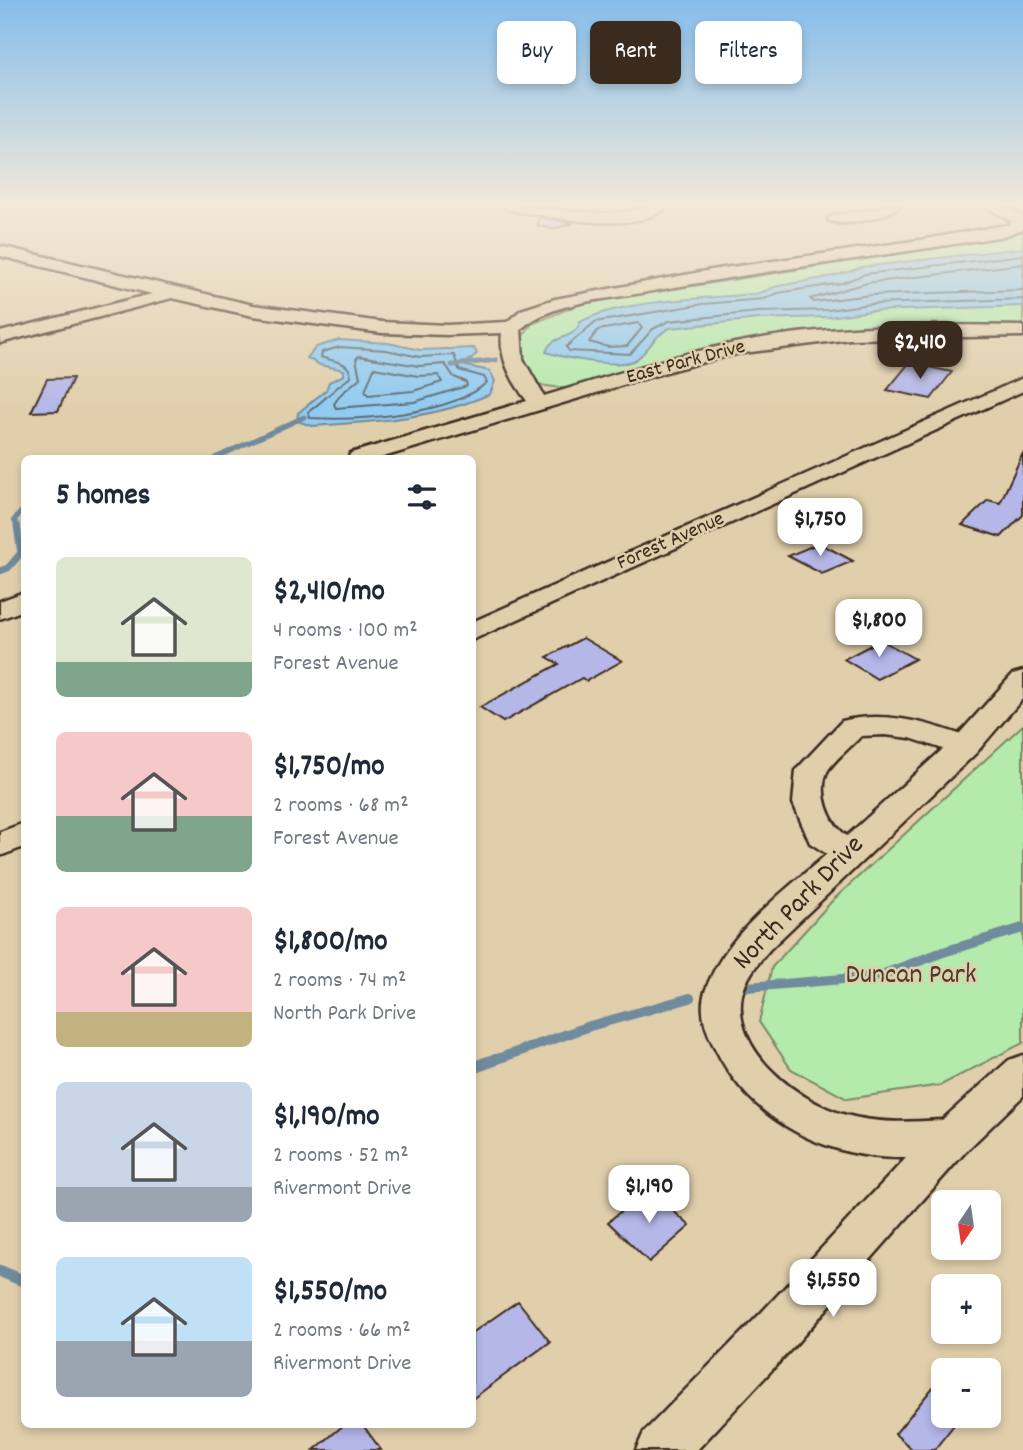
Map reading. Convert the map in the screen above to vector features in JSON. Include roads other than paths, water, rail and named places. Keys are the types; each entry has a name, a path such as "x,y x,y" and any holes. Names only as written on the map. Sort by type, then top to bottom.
{"street":[{"path":"92,274 271,314 363,325 436,329 512,327 527,314 568,302 719,274"},
{"path":"0,338 171,293"},
{"path":"512,327 513,358 521,381 540,405"},
{"name":"East Park Drive","path":"369,455 702,355 773,341 850,334 1023,331"},
{"name":"Forest Avenue","path":"476,630 1023,384"},
{"path":"0,611 21,601"},
{"name":"North Park Drive","path":"951,1138 888,1140 849,1134 812,1121 780,1102 753,1078 735,1052 728,1033 723,998 730,974 745,953 848,852 965,746 1023,680"},
{"path":"848,852 822,835 808,803 812,770 853,727 891,725 916,728 965,746"},
{"path":"0,845 21,835"},
{"path":"662,1450 778,1329 951,1138 1023,1071"}],"water":[{"path":"841,274 1023,274 1023,306 871,311 828,317 759,319 670,328 638,358 625,363 590,361 546,352 553,342 573,332 580,322 598,314 664,301 754,294"},
{"path":"339,340 388,343 420,350 474,348 477,354 462,365 490,371 495,381 490,394 425,414 380,421 312,426 297,421 298,413 326,390 329,382 344,375 344,370 320,365 307,358 316,347"}],"waterway":[{"path":"452,365 496,360"},
{"path":"222,455 304,417"},
{"path":"18,527 14,520 21,512"},
{"path":"0,571 8,568 21,553 17,526"},
{"path":"735,988 879,976 943,952 1023,928"},
{"path":"489,1062 590,1026 690,998"},
{"path":"476,1067 494,1060"},
{"path":"0,1271 21,1280"}],"park label":[{"name":"Duncan Park","path":"911,977"}]}
